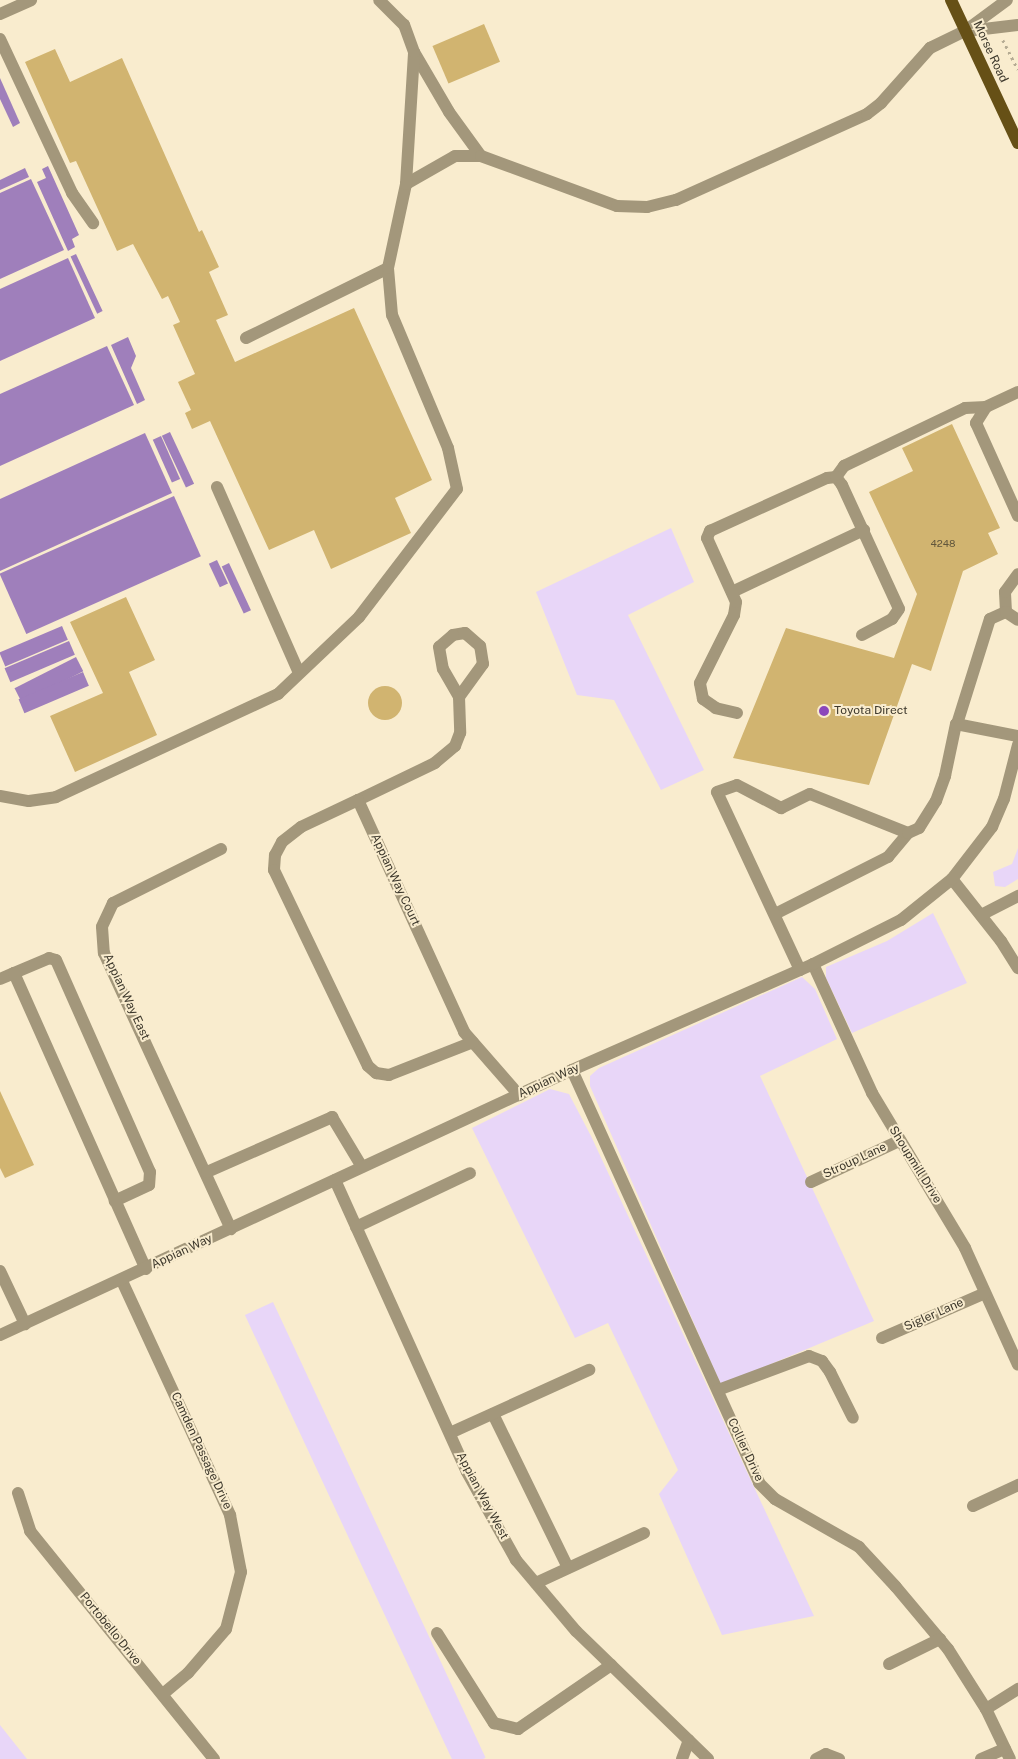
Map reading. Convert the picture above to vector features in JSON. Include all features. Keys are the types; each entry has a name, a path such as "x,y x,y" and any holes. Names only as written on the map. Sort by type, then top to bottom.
{"main road":[{"name":"Morse Road","path":"951,0 1018,144"}],"street":[{"path":"0,14 30,0"},
{"path":"380,0 404,25 414,52 449,112 481,156"},
{"path":"406,184 455,156 481,156 616,206 647,207 676,200 866,114 881,103 930,48 965,31 1007,0"},
{"path":"965,31 1018,25"},
{"path":"0,38 72,193 93,223"},
{"path":"0,796 29,801 56,796 278,694 359,617 457,488 448,448 392,315 388,268 406,184 414,52"},
{"path":"246,338 388,268"},
{"path":"737,713 716,708 703,699 700,683 734,615 736,602 707,538 710,531 827,478 836,477 844,466 964,408 986,407 1018,392"},
{"path":"986,407 976,423 1018,516"},
{"path":"836,477 864,530 898,610 892,619 862,635"},
{"path":"217,487 299,673"},
{"path":"732,592 864,530"},
{"path":"1006,612 1005,592 1018,574"},
{"path":"1006,612 1018,620"},
{"path":"775,914 888,857 908,833 918,828 936,801 945,776 957,724 990,619 1006,612"},
{"path":"459,696 483,664 480,646 465,633 453,635 439,647 443,669 459,696 460,733 455,746 435,764 301,827 282,842 276,855 274,870 368,1066 376,1073 389,1075 473,1042"},
{"path":"957,724 1018,736"},
{"name":"Appian Way","path":"0,1335 122,1281 362,1166 572,1070 800,970 901,920 952,879 992,827 1017,753"},
{"path":"800,970 717,792 738,785 781,808 810,794 908,833"},
{"name":"Appian Way Court","path":"358,800 464,1032 519,1095"},
{"name":"Appian Way East","path":"221,849 113,903 102,927 104,953 207,1172 231,1229"},
{"path":"952,879 1013,950 1018,968"},
{"path":"981,915 1018,896"},
{"path":"0,979 49,958 56,960 150,1172 148,1185 114,1201"},
{"name":"Shoupmill Drive","path":"813,964 872,1093 899,1140 934,1192 965,1248 1018,1365"},
{"path":"14,973 114,1201 146,1269"},
{"name":"Collier Drive","path":"572,1070 759,1483 775,1499 859,1547 940,1639 986,1709 1007,1754"},
{"path":"207,1172 332,1117 362,1166"},
{"name":"Stroup Lane","path":"811,1182 899,1140"},
{"path":"356,1227 470,1173"},
{"name":"Appian Way West","path":"335,1180 450,1434 516,1560 576,1631 708,1759"},
{"path":"0,1271 26,1324"},
{"name":"Camden Passage Drive","path":"122,1281 230,1515 241,1572 226,1629 188,1673 163,1694"},
{"name":"Sigler Lane","path":"882,1338 985,1293"},
{"path":"718,1390 808,1356 822,1361 830,1372 853,1418"},
{"path":"450,1434 590,1370"},
{"path":"493,1414 568,1568"},
{"path":"973,1506 1018,1485"},
{"name":"Portobello Drive","path":"18,1493 30,1532 214,1759"},
{"path":"536,1583 644,1533"},
{"path":"437,1632 494,1723 518,1729 611,1665"},
{"path":"889,1664 940,1639"},
{"path":"986,1709 1018,1689"},
{"path":"682,1759 689,1740"},
{"path":"816,1759 826,1754 839,1759"},
{"path":"980,1759 1007,1754"}],"shaded area":[{"path":"0,78 20,123 13,127 0,99"},
{"path":"48,166 79,235 72,239 75,247 68,251 37,182 46,178 42,169"},
{"path":"25,168 29,177 0,190 0,180"},
{"path":"31,179 64,250 0,279 0,193"},
{"path":"76,254 103,311 97,314 71,257"},
{"path":"68,258 95,318 0,361 0,289"},
{"path":"128,337 136,356 131,368 145,400 137,404 111,345"},
{"path":"107,346 134,405 0,466 0,394"},
{"path":"170,432 194,484 186,487 162,436"},
{"path":"145,433 172,493 0,571 0,499"},
{"path":"161,436 180,479 172,483 153,440"},
{"path":"174,496 201,556 26,634 0,573"},
{"path":"671,528 694,582 628,615 704,770 661,790 614,700 577,695 536,592"},
{"path":"217,560 228,584 220,587 209,564"},
{"path":"229,563 251,610 244,614 222,566"},
{"path":"62,626 68,640 5,666 0,652"},
{"path":"69,641 75,655 10,682 5,668"},
{"path":"76,657 83,671 22,703 15,688"},
{"path":"83,672 89,686 24,713 19,699"},
{"path":"1018,848 1018,879 1005,887 995,886 993,872 1012,864"},
{"path":"933,913 967,983 852,1033 826,978 826,967 887,941"},
{"path":"802,977 815,989 837,1039 760,1076 874,1321 721,1385 590,1086 590,1076 599,1068"},
{"path":"550,1089 569,1094 591,1136 814,1616 722,1635 659,1494 678,1470 608,1323 575,1338 472,1128"},
{"path":"273,1302 486,1758 452,1759 245,1315"},
{"path":"0,1725 27,1759 0,1759"}],"building":[{"path":"484,24 500,62 448,84 432,46"},
{"path":"55,49 70,82 122,58 199,232 202,230 219,267 209,272 228,315 216,320 235,362 354,308 432,480 395,498 411,533 331,569 314,530 269,550 210,421 192,429 185,413 191,410 178,382 195,374 173,325 180,322 168,296 162,299 133,244 117,251 76,161 70,163 25,62"},
{"path":"952,424 1000,528 988,533 998,554 963,571 931,671 912,664 869,785 733,758 786,628 894,658 917,594 869,492 913,471 902,448"},
{"path":"126,597 155,660 129,672 157,735 75,772 50,716 103,693 70,622"},
{"path":"385,686 392,687 397,691 401,696 401,710 397,715 392,719 385,720 378,719 373,715 369,710 368,703 369,696 373,691 378,687"},
{"path":"0,1091 34,1165 5,1178 0,1168"}],"place":[{"name":"Toyota Direct","path":"824,711"}]}
